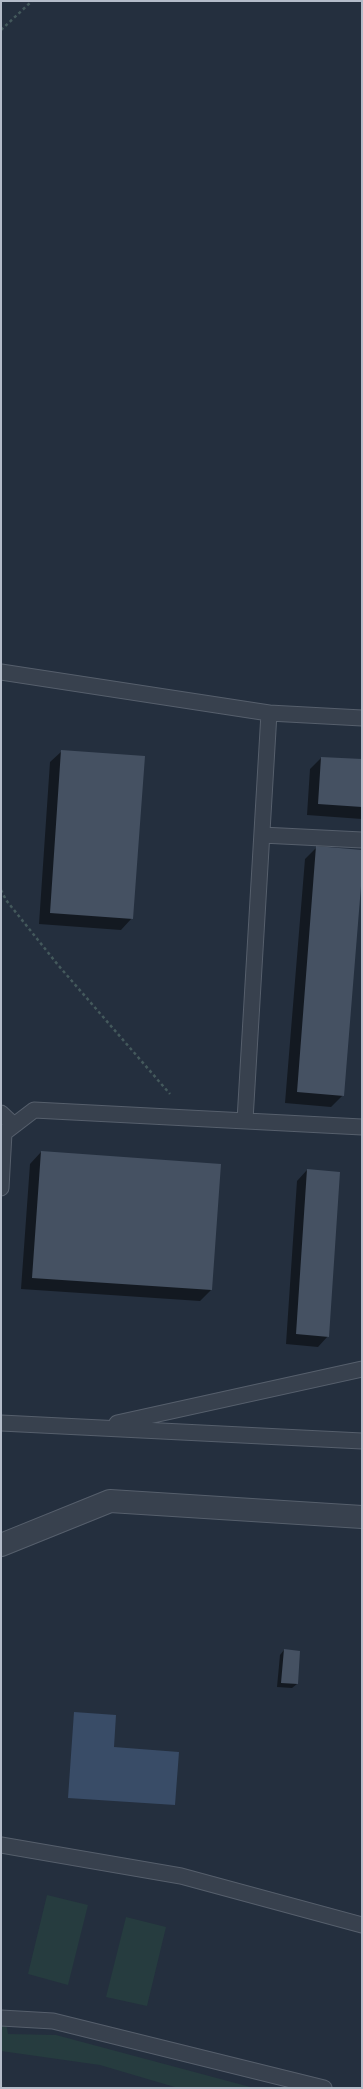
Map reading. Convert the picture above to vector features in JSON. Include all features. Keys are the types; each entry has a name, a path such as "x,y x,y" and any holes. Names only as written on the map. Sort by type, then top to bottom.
{"street":[{"path":"1,1545 110,1501 362,1517"}],"lane":[{"path":"1,672 270,712 362,718"},
{"path":"245,1120 270,712"},
{"path":"262,835 362,840"},
{"path":"1,1188 4,1133 34,1110 362,1126"},
{"path":"1,1113 14,1125"},
{"path":"99,1427 362,1369"},
{"path":"1,1422 362,1441"},
{"path":"1,1845 181,1876 362,1925"},
{"path":"1,2018 53,2021 324,2088"}],"path":[{"path":"1,30 32,1"},
{"path":"1,890 6,900 58,965 192,1118"}],"green space":[{"path":"47,1895 88,1905 68,1985 28,1974"},
{"path":"126,1917 166,1927 147,2006 106,1997"},
{"path":"1,2023 6,2023 8,2034 56,2035 254,2088 178,2088 100,2065 1,2051"}],"water":[{"path":"74,1712 116,1715 114,1747 179,1752 175,1805 68,1798"}],"building":[{"path":"61,750 145,756 133,919 50,913"},
{"path":"321,757 362,759 362,807 318,804"},
{"path":"316,846 362,850 362,874 344,1096 297,1092"},
{"path":"41,1151 221,1164 212,1290 32,1278"},
{"path":"307,1169 340,1172 329,1337 296,1334"},
{"path":"284,1649 300,1651 298,1684 281,1683"}]}
